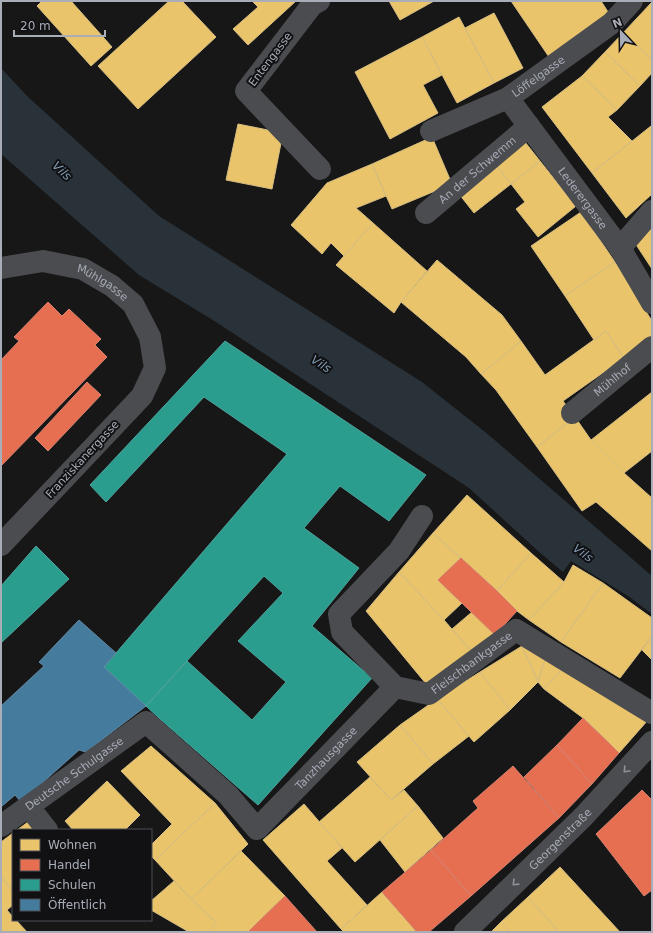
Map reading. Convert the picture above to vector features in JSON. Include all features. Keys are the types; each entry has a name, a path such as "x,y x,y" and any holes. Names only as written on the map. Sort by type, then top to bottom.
{"street":[{"name":"Entengasse","path":"319,1 312,5 246,91 320,169"},
{"name":"Löffelgasse","path":"431,131 508,98 612,23 632,1"},
{"name":"Lederergasse","path":"508,98 620,248 652,303"},
{"name":"An der Schwemm","path":"426,213 529,126"},
{"path":"620,248 652,211"},
{"name":"Mühlgasse","path":"1,268 43,261 83,269 112,286 133,304 150,337 155,368"},
{"name":"Mühlhof","path":"572,413 652,347"},
{"name":"Franziskanergasse","path":"1,545 142,396 155,368"},
{"path":"396,687 342,632 339,614 399,551 422,516"},
{"name":"Fleischbankgasse","path":"396,687 428,694 516,630 652,713"},
{"name":"Tanzhausgasse","path":"146,722 228,795 257,829 396,687"},
{"name":"Deutsche Schulgasse","path":"1,826 146,722"},
{"name":"Georgenstraße","path":"465,932 583,817 652,742"},
{"path":"28,807 46,829"}],"water":[{"name":"Vils","path":"1,68 27,96 159,216 422,382 490,436 652,576 652,614 628,596 571,561 563,572 469,488 216,322 139,275 1,154"}],"building: Wohnen":[{"path":"42,1 71,1 112,47 91,66 37,6"},
{"path":"169,1 182,1 216,37 138,109 98,66"},
{"path":"252,1 296,1 248,45 233,29 258,7"},
{"path":"389,1 434,1 400,20"},
{"path":"511,1 601,1 610,15 549,57"},
{"path":"652,2 652,60 623,33"},
{"path":"494,13 523,68 494,83 465,28"},
{"path":"459,17 494,83 457,103 422,37"},
{"path":"623,33 652,60 652,73 640,86 605,52"},
{"path":"422,37 442,75 423,85 438,113 390,139 355,72"},
{"path":"605,52 640,86 617,110 582,76"},
{"path":"582,76 617,110 608,117 632,141 592,173 542,107"},
{"path":"238,124 283,133 272,189 226,180"},
{"path":"651,126 652,194 626,218 592,173"},
{"path":"432,137 452,184 392,209 372,164"},
{"path":"525,142 540,161 511,184 496,165"},
{"path":"540,161 576,206 538,237 516,209 525,202 511,184"},
{"path":"372,164 386,196 356,208 373,223 344,256 331,243 322,254 291,225 327,183"},
{"path":"496,165 511,184 474,213 459,194"},
{"path":"581,212 615,262 565,296 531,246"},
{"path":"373,223 427,271 401,302 394,313 336,265"},
{"path":"652,227 652,269 633,240"},
{"path":"437,260 502,315 521,341 481,374 466,357 401,302"},
{"path":"615,262 652,321 652,338 624,358 606,331 594,340 565,296"},
{"path":"606,331 624,358 563,401 575,417 537,447 496,390 481,374 521,341 545,375"},
{"path":"652,392 652,451 624,473 591,440"},
{"path":"575,417 591,440 652,498 652,551 596,502 582,511 537,447"},
{"path":"467,495 531,553 497,591 433,533"},
{"path":"433,533 461,558 438,580 462,603 444,620 399,572"},
{"path":"531,553 564,582 529,620 517,611 497,591"},
{"path":"573,565 603,583 561,642 529,620 564,582"},
{"path":"399,572 472,652 427,685 366,611"},
{"path":"603,583 652,618 652,636 620,678 561,642"},
{"path":"472,612 495,635 472,652 452,629"},
{"path":"652,636 652,660 642,650"},
{"path":"522,646 538,682 510,710 480,672"},
{"path":"522,646 545,659 538,682"},
{"path":"545,659 562,669 544,689 538,682"},
{"path":"562,669 648,720 619,753 583,718 544,689"},
{"path":"480,672 510,710 474,742 437,699"},
{"path":"437,699 469,736 433,764 400,725"},
{"path":"400,725 433,764 391,800 357,762"},
{"path":"151,746 215,803 155,860 152,857 152,844 172,824 121,771"},
{"path":"370,777 391,800 404,790 418,806 355,862 319,822"},
{"path":"107,781 140,815 126,829 72,829 65,821"},
{"path":"215,803 248,844 191,899 155,860"},
{"path":"304,804 342,848 327,861 367,905 341,929 263,840"},
{"path":"418,806 443,838 405,872 380,840"},
{"path":"28,822 33,829 18,829"},
{"path":"12,834 12,891 1,876 1,842"},
{"path":"241,851 285,896 248,932 208,932 217,923 191,899"},
{"path":"560,867 620,932 559,932 528,897"},
{"path":"1,876 12,891 12,906 7,910 12,916 12,921 17,921 27,932 1,932"},
{"path":"174,881 217,923 208,932 189,932 152,911 152,900"},
{"path":"382,892 417,932 344,932 341,929"},
{"path":"528,897 559,932 511,932 501,922"},
{"path":"501,922 511,932 491,932"}],"building: Handel":[{"path":"48,302 62,316 69,309 101,339 95,345 107,357 1,466 1,360 19,341 14,337"},
{"path":"87,382 101,395 48,451 35,438"},
{"path":"461,558 517,611 495,635 438,580"},
{"path":"583,718 619,753 592,784 557,745"},
{"path":"557,745 592,784 559,818 524,777"},
{"path":"513,766 559,818 471,896 431,850 478,808 473,801"},
{"path":"642,790 652,800 652,890 644,896 596,834"},
{"path":"431,850 471,896 429,932 417,932 382,892"},
{"path":"285,896 317,932 249,931"}],"building: Schulen":[{"path":"225,341 426,475 389,521 340,486 304,528 359,568 312,626 372,678 258,805 160,719 146,706 104,667 287,454 204,397 106,502 90,485","holes":["264,576 283,593 238,641 286,682 252,720 187,661 146,706"]},
{"path":"36,546 69,579 1,643 1,586"}],"building: Öffentlich":[{"path":"79,620 116,653 104,667 146,706 86,752 79,750 21,802 15,795 1,807 1,706 44,666 39,662"}]}
